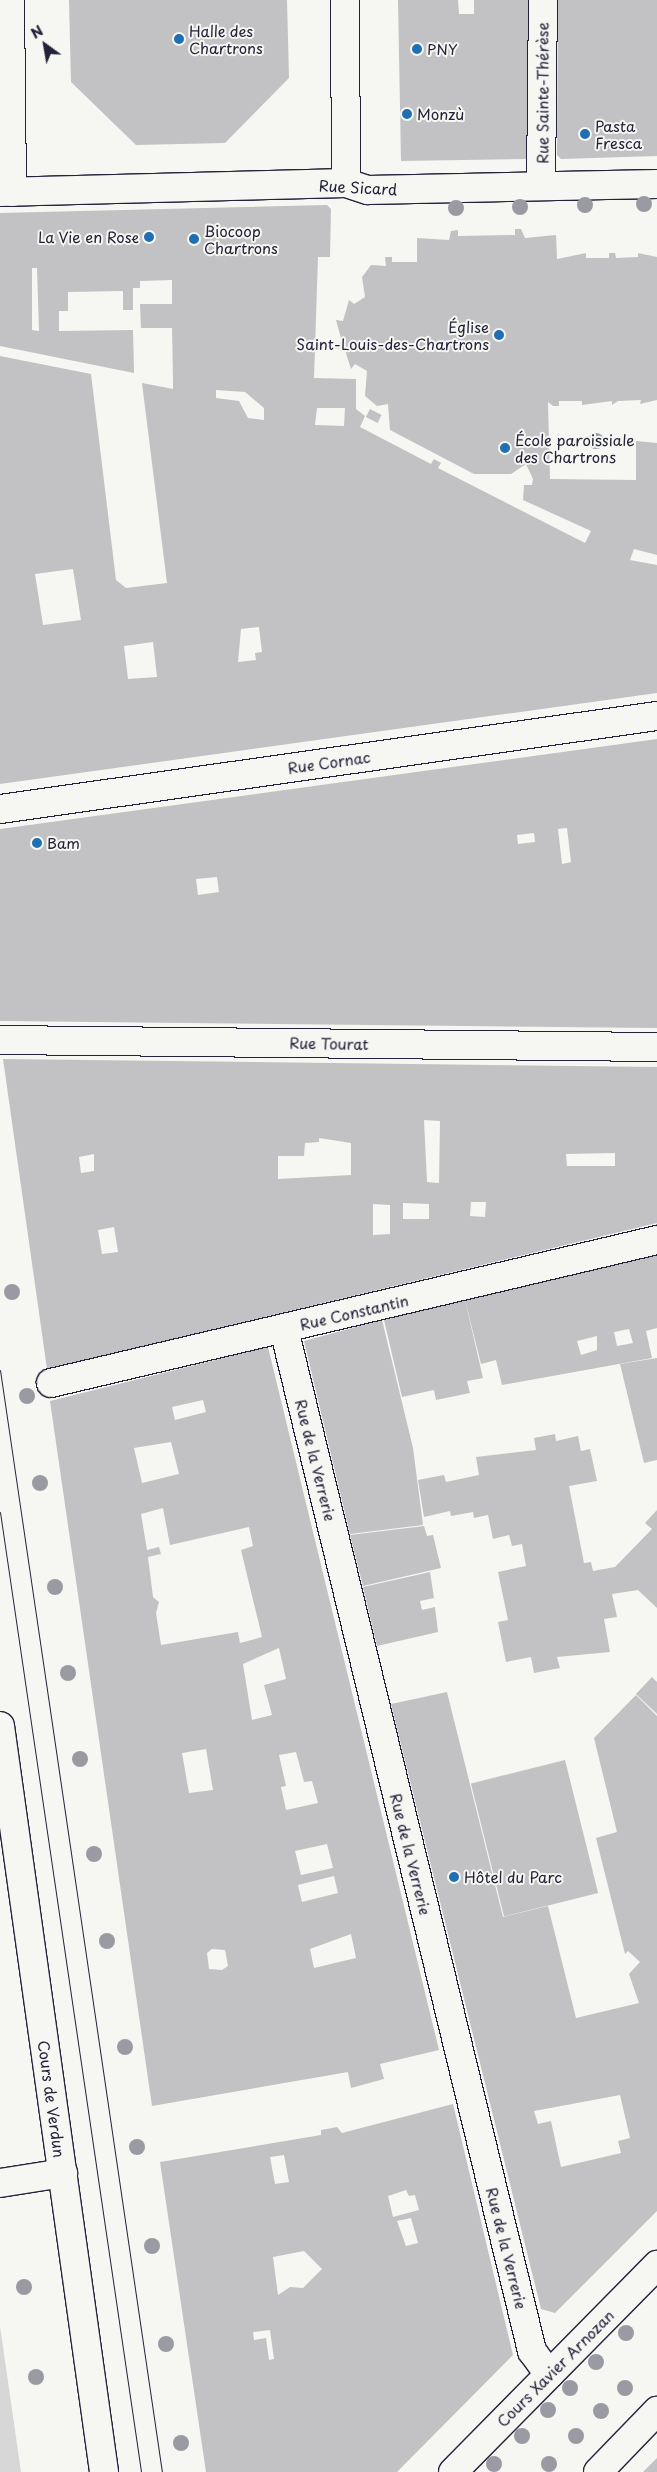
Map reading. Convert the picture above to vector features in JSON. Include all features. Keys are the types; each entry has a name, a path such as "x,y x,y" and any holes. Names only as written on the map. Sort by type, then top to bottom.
{"street":[{"path":"6,192 10,0"},
{"path":"345,0 346,183"},
{"name":"Rue Sainte-Thérèse","path":"542,186 543,0"},
{"name":"Rue Sicard","path":"6,192 346,183 368,190 657,184"},
{"name":"Rue Cornac","path":"0,809 657,716"},
{"name":"Rue Tourat","path":"0,1040 657,1047"},
{"name":"Rue Constantin","path":"51,1384 657,1240"},
{"name":"Rue de la Verrerie","path":"284,1328 532,2351 549,2374"},
{"name":"Cours de Verdun","path":"0,1726 104,2472"},
{"path":"0,2183 63,2173"},
{"name":"Cours Xavier Arnozan","path":"453,2472 657,2265"},
{"path":"598,2472 657,2411"}],"shaded area":[{"path":"0,2326 21,2472 0,2472"}],"building":[{"name":"Halle des Chartrons","path":"69,0 287,0 289,78 225,143 136,145 71,82"},
{"path":"398,0 458,0 459,14 474,14 474,0 528,0 528,159 401,161"},
{"path":"558,0 657,0 657,156 561,159 557,155"},
{"path":"327,205 331,209 330,257 318,257 314,378 356,379 356,409 365,416 360,427 431,464 434,459 441,463 438,468 585,543 591,531 523,500 524,485 532,485 533,479 526,464 511,474 474,474 390,430 388,404 377,406 365,396 367,371 355,364 351,369 344,347 337,349 335,344 342,342 336,320 343,321 349,300 354,304 365,297 362,277 371,265 386,266 385,257 392,257 392,262 417,262 417,238 449,240 451,231 458,230 458,236 515,235 515,229 521,229 525,238 556,235 557,259 586,253 586,258 609,258 609,253 615,253 616,258 638,257 638,253 657,257 657,400 640,404 641,400 618,401 612,405 612,401 582,405 582,401 559,401 559,406 553,406 548,402 550,479 636,480 636,441 657,443 657,555 634,549 630,560 657,565 657,693 0,784 0,356 91,374 116,580 126,588 167,583 142,383 173,389 173,380 172,328 141,328 140,304 172,304 172,280 140,281 140,288 133,288 133,310 123,310 123,291 68,292 68,311 59,311 59,331 133,330 134,373 0,346 0,213","holes":["32,268 37,268 39,331 32,330","216,390 245,392 264,408 264,420 248,418 239,401 216,398","317,408 345,408 344,426 315,425","73,569 81,620 43,625 35,574","259,627 262,652 255,653 256,660 238,662 241,629","153,642 157,677 128,679 124,646"]},
{"path":"370,409 382,415 377,423 366,417"},
{"path":"657,739 657,1028 0,1021 0,829","holes":["567,828 571,862 562,864 558,829","534,833 535,842 518,844 517,835","217,877 219,892 198,895 196,879"]},
{"path":"3,1059 657,1067 657,1223 47,1369","holes":["424,1120 440,1121 439,1183 427,1182","319,1138 351,1143 351,1175 278,1179 278,1156 304,1156 305,1143 319,1142","615,1153 615,1166 567,1166 566,1154","94,1154 94,1171 81,1173 79,1157","471,1202 486,1202 485,1217 470,1216","403,1203 429,1204 429,1219 403,1219","373,1204 390,1205 390,1234 373,1235","114,1227 118,1252 102,1254 98,1230"]},
{"path":"657,1254 657,1328 646,1331 652,1358 502,1385 496,1360 481,1364 465,1300","holes":["629,1329 633,1343 617,1346 614,1332","597,1336 597,1350 581,1355 577,1341"]},
{"path":"465,1300 483,1378 467,1381 470,1393 436,1400 434,1390 402,1397 384,1320"},
{"path":"382,1320 413,1448 423,1525 350,1534 304,1341"},
{"path":"268,1347 439,2050 380,2064 384,2079 351,2088 348,2072 152,2106 50,1401","holes":["203,1400 206,1412 175,1420 172,1407","171,1442 179,1474 142,1483 134,1448","163,1508 170,1545 249,1527 253,1546 241,1550 262,1637 240,1643 238,1632 161,1645 156,1613 159,1602 153,1597 148,1557 161,1554 159,1547 147,1550 141,1514","279,1648 286,1679 264,1685 272,1715 252,1720 243,1664","206,1749 213,1790 189,1793 182,1753","296,1752 304,1782 312,1781 318,1803 286,1810 281,1787 286,1786 279,1755","327,1844 333,1868 301,1875 295,1851","334,1876 338,1893 302,1902 298,1885","351,1934 356,1958 314,1968 310,1949","212,1949 225,1950 228,1966 222,1970 209,1969 207,1953"]},
{"path":"657,1358 657,1460 644,1463 620,1364"},
{"path":"555,1434 556,1441 578,1436 581,1451 590,1449 597,1481 569,1486 584,1563 591,1562 593,1571 615,1567 652,1529 645,1523 657,1510 657,1608 638,1590 612,1594 617,1617 604,1619 610,1652 557,1657 560,1668 534,1673 531,1657 506,1662 498,1622 508,1620 498,1572 526,1566 522,1544 512,1546 509,1535 493,1539 488,1515 474,1518 473,1512 451,1516 450,1511 424,1517 418,1480 444,1475 446,1482 479,1475 476,1457 536,1450 534,1438"},
{"path":"424,1526 427,1536 433,1535 441,1568 363,1586 350,1535"},
{"path":"430,1572 434,1598 420,1601 422,1610 435,1607 438,1632 377,1646 363,1587"},
{"path":"652,1677 657,1682 657,1714 636,1694"},
{"path":"447,1692 503,1917 548,1906 576,2018 639,2003 629,1974 640,1962 628,1951 625,1954 596,1838 617,1832 594,1738 636,1695 657,1716 657,2211 555,2313 541,2309 391,1704","holes":["620,2095 630,2138 618,2141 621,2153 561,2167 551,2121 538,2124 534,2111"]},
{"path":"565,1760 598,1893 504,1916 471,1783"},
{"path":"453,2104 513,2355 397,2472 206,2472 160,2162 321,2135 321,2130 337,2127 342,2133","holes":["284,2155 289,2182 275,2184 270,2157","406,2190 409,2196 415,2195 419,2210 393,2217 388,2196","411,2218 418,2243 406,2246 397,2221","304,2251 322,2269 303,2288 290,2287 278,2295 273,2257","270,2330 274,2359 269,2360 266,2338 254,2340 253,2332"]},
{"path":"657,2458 657,2472 643,2472"}],"tram line":[{"path":"0,1370 162,2472"},
{"path":"0,1512 141,2472"}],"place":[{"name":"Halle des Chartrons","path":"179,39"},
{"name":"PNY","path":"417,49"},
{"name":"Monzù","path":"407,114"},
{"name":"Pasta Fresca","path":"585,134"},
{"name":"La Vie en Rose","path":"149,237"},
{"name":"Biocoop Chartrons","path":"194,239"},
{"name":"Église Saint-Louis-des-Chartrons","path":"499,335"},
{"name":"École paroissiale des Chartrons","path":"505,448"},
{"name":"Bam","path":"37,843"},
{"name":"Hôtel du Parc","path":"454,1877"}]}
